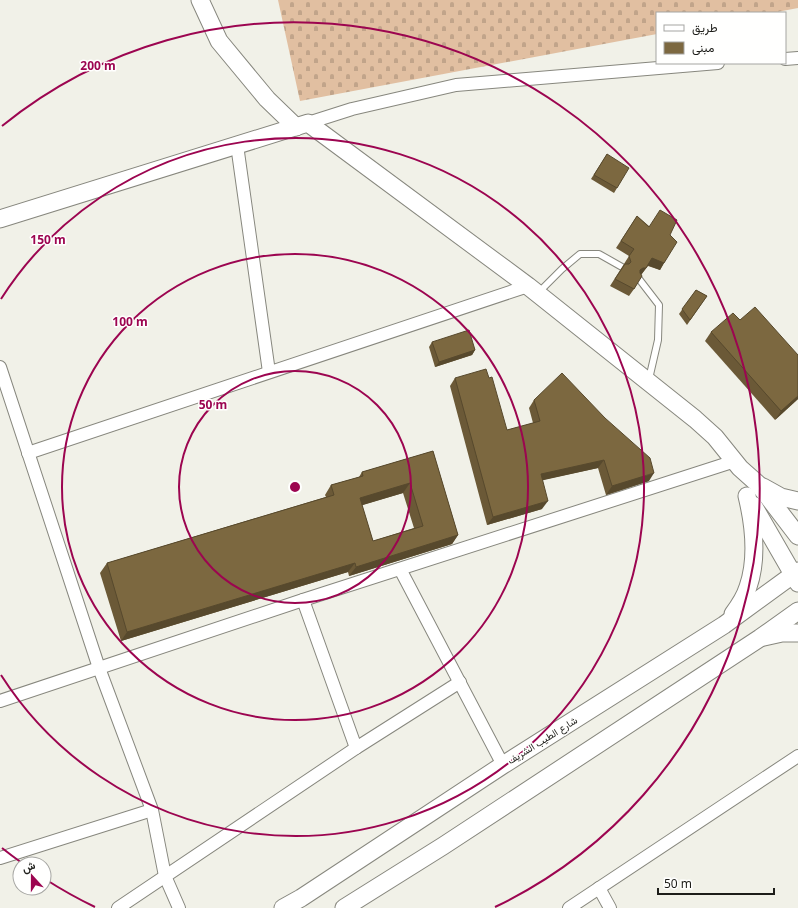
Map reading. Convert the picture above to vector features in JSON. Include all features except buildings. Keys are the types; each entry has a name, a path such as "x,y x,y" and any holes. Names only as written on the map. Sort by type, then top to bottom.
{"main road":[{"path":"200,0 219,41 267,99 533,290 695,419 715,437 737,465 753,490 796,576"},
{"path":"0,219 302,125"},
{"path":"753,490 798,501"},
{"path":"753,490 798,536"},
{"path":"724,625 742,601 748,588 754,566 754,540 751,511 753,490"},
{"name":"شارع الطيب الشريف","path":"284,908 503,765 724,625 796,576"},
{"path":"344,908 442,846 760,638 798,611"},
{"path":"760,638 782,633 798,633"}],"street":[{"path":"786,59 798,58"},
{"path":"302,125 352,109 456,85 706,64"},
{"path":"236,145 269,372"},
{"path":"28,453 269,372 533,290"},
{"path":"0,367 2,383 28,453 99,668 152,810 165,876 179,908"},
{"path":"0,701 303,600 737,465"},
{"path":"400,569 503,765"},
{"path":"303,600 356,748"},
{"path":"118,908 356,748 460,682"},
{"path":"569,908 798,756"},
{"path":"0,858 152,810"},
{"path":"599,888 610,908"}],"lane":[{"path":"533,290 580,254 599,254 622,267"},
{"path":"639,279 658,305 658,340 648,382"}],"green space":[{"path":"278,0 798,0 798,8 777,12 656,12 656,34 300,101"}]}
